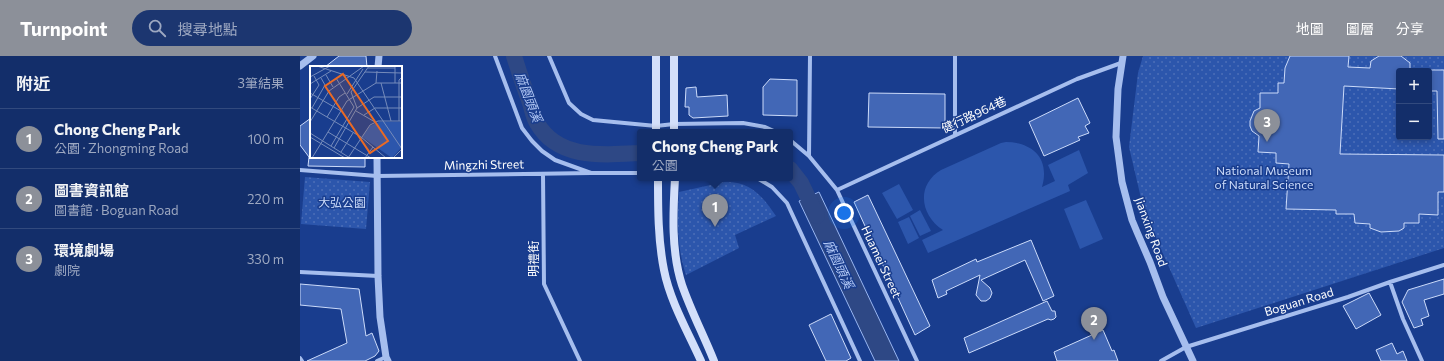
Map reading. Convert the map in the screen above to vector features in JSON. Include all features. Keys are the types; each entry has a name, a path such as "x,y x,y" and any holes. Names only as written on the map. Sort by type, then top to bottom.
{"main road":[{"path":"656,56 656,129"},
{"path":"674,56 674,128"},
{"path":"658,181 658,218 664,271 677,309 702,361"},
{"path":"675,181 673,219 677,260 682,284 714,361"}],"street":[{"path":"300,66 313,56"},
{"path":"495,56 522,128 532,141 555,160 591,173"},
{"path":"549,56 569,103 581,114 594,120 656,129 743,123 769,129"},
{"path":"809,156 810,56"},
{"path":"955,56 955,135"},
{"name":"健行路964巷","path":"837,190 1077,79 1122,60"},
{"name":"Jianxing Road","path":"1122,60 1117,104 1116,137 1122,182 1137,232 1163,297 1193,361"},
{"name":"Huamei Street","path":"793,143 809,156 837,190 917,361"},
{"path":"377,158 378,276 380,317 387,359 377,361"},
{"name":"Mingzhi Street","path":"300,170 377,176 637,173"},
{"name":"明禮街","path":"543,174 544,284 580,361"},
{"path":"762,181 772,187 787,203 860,361"},
{"name":"Boguan Road","path":"1161,361 1186,347 1348,298 1390,282 1444,265"},
{"path":"300,272 378,276"},
{"path":"1390,282 1403,319 1422,361"}],"green space":[{"name":"National Museum of Natural Science","path":"1143,56 1444,56 1444,248 1196,328 1144,211 1129,147 1138,73"},
{"path":"1006,142 1013,142 1027,146 1038,154 1043,167 1044,176 1042,187 1055,181 1048,165 1079,150 1088,173 1068,185 1070,191 928,253 922,240 943,230 935,224 929,216 924,200 928,184 933,176 941,170"},
{"name":"大弘公園","path":"305,177 370,182 366,229 301,224"},
{"path":"724,182 733,182 749,187 761,196 776,216 735,235 739,248 686,275 678,234 679,192"},
{"path":"899,184 913,210 897,219 882,193"},
{"path":"1086,200 1103,239 1080,249 1064,209"},
{"path":"920,210 931,231 920,236 910,216"},
{"path":"909,217 919,238 908,244 898,222"}],"water":[{"path":"819,192 899,361 875,361 799,201"}],"building":[{"path":"339,56 366,56 367,66 326,66"},
{"path":"1290,56 1349,56 1348,67 1370,68 1371,61 1379,56 1401,56 1410,63 1410,68 1396,68 1396,89 1344,86 1340,154 1444,155 1444,192 1438,192 1438,215 1419,214 1419,223 1404,223 1404,228 1399,231 1381,232 1370,228 1370,224 1355,223 1354,214 1336,214 1336,210 1286,209 1289,164 1276,163 1276,153 1258,152 1259,136 1252,131 1250,126 1250,121 1254,111 1260,108 1260,93 1278,93 1278,83 1284,83 1285,68"},
{"path":"1432,70 1444,70 1444,139 1438,139 1437,91 1432,91"},
{"path":"770,79 797,80 797,116 763,115 763,87"},
{"path":"696,87 697,97 727,95 728,116 693,118 689,115 689,107 685,107 686,88"},
{"path":"869,93 945,94 945,128 868,127"},
{"path":"1078,98 1090,123 1085,126 1089,133 1078,137 1080,140 1044,156 1029,122"},
{"path":"310,119 310,158 365,158 365,167 308,166 309,157 300,145 300,126"},
{"path":"868,195 930,326 915,335 854,202"},
{"path":"1031,240 1054,296 1043,301 1025,260 981,280 990,288 992,293 990,298 986,301 981,301 976,295 980,275 946,291 947,294 938,298 932,280 976,259 977,262"},
{"path":"1444,279 1444,294 1424,300 1429,316 1421,319 1423,325 1414,328 1402,302 1408,290"},
{"path":"300,284 359,289 366,336 372,333 379,351 375,356 365,361 307,361 347,343 341,309 300,305"},
{"path":"1369,293 1381,315 1356,329 1343,306"},
{"path":"1047,301 1052,311 1055,311 1056,317 1054,319 1048,319 969,353 964,338"},
{"path":"831,314 851,358 846,361 826,361 809,325"},
{"path":"1103,330 1118,361 1057,361 1054,352"},
{"path":"1392,343 1397,354 1403,351 1407,361 1381,361 1376,350"}],"waterway":[{"name":"麻園頭溪","path":"514,56 536,121 546,135 557,144 583,153 637,153"},
{"name":"麻園頭溪","path":"793,173 801,183 817,216"}],"place":[{"name":"環境劇場","path":"1267,142"},
{"name":"Chong Cheng Park","path":"715,227"},
{"name":"圖書資訊館","path":"1094,340"}]}
